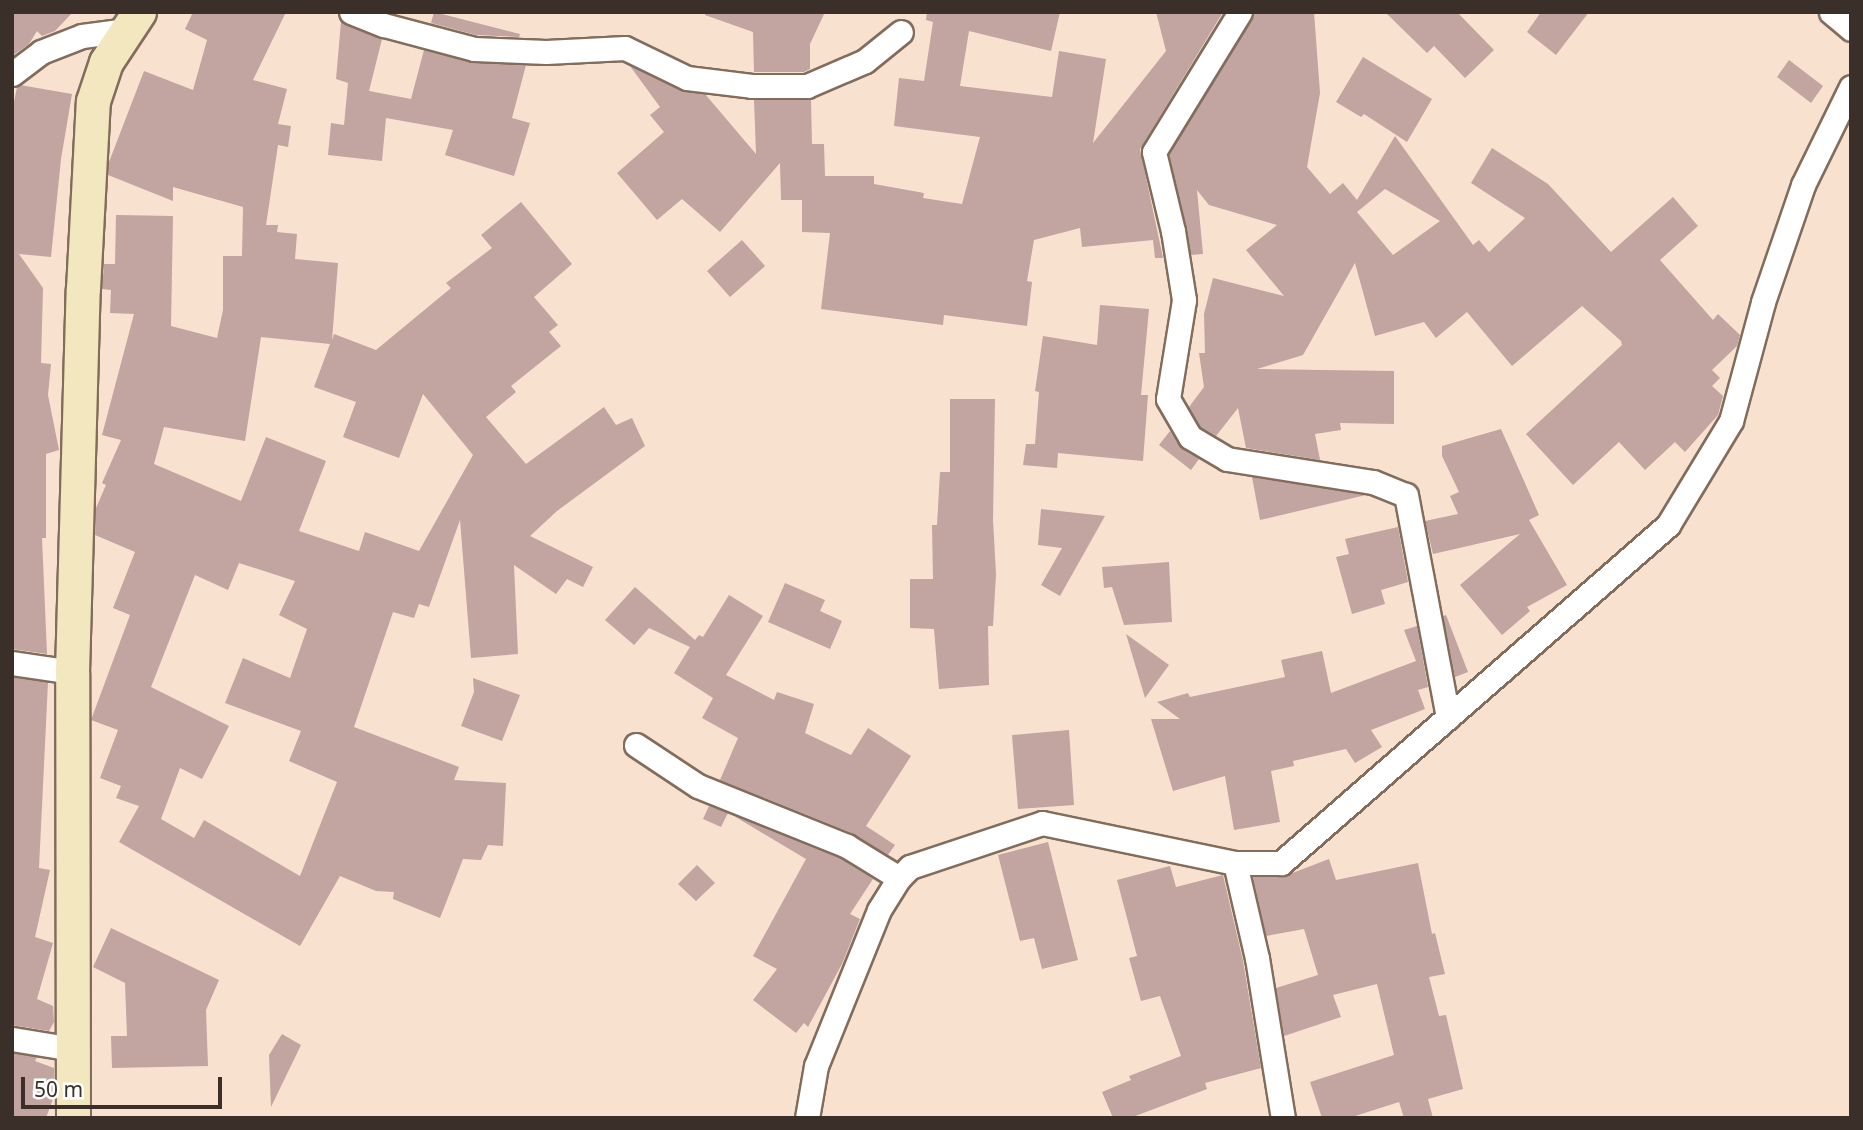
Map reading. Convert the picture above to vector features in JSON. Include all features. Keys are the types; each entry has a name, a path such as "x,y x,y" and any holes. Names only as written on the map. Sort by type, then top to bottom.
{"main road":[{"path":"73,1118 72,672 83,289 93,101 106,62 133,21"}],"street":[{"path":"351,12 384,25 474,49 546,52 625,48 687,78 752,86 807,86 864,61 901,32"},
{"path":"1240,12 1154,152 1173,231 1184,300 1168,399 1190,437 1227,459 1373,482 1406,495 1448,717"},
{"path":"1831,12 1851,29"},
{"path":"12,74 41,52 133,21"},
{"path":"807,1118 816,1066 878,910 899,878 910,867 1042,823 1235,863 1281,863 1668,525 1731,421 1763,302 1803,185 1851,87"},
{"path":"12,663 72,672"},
{"path":"636,745 698,786 847,846 899,878"},
{"path":"1235,863 1257,958 1283,1118"},
{"path":"12,1039 73,1049"}],"building":[{"path":"12,12 73,12 55,31 42,36 37,31 29,44 12,56"},
{"path":"193,12 286,12 253,80 287,89 278,124 291,126 288,147 278,145 266,225 278,225 277,232 297,234 295,259 338,263 332,340 334,334 376,350 451,288 446,283 492,248 481,235 521,202 572,264 534,297 558,325 549,332 561,346 511,386 516,392 486,417 526,464 604,407 616,425 632,418 645,446 557,511 530,536 593,567 583,587 567,579 556,594 514,565 518,654 471,658 460,520 429,607 419,604 414,618 393,612 354,727 459,767 454,780 506,783 503,846 488,845 481,860 463,859 440,918 393,899 394,892 376,891 340,876 300,946 119,842 139,806 116,798 121,786 100,778 118,730 91,720 130,615 113,608 135,552 95,535 96,508 106,485 102,483 121,440 102,435 134,314 110,313 111,290 102,289 104,264 115,264 116,215 173,216 171,326 217,338 223,310 223,256 242,256 243,207 173,187 173,201 108,175 109,162 144,71 193,90 207,40 185,29","holes":["261,337 330,344 314,387 356,402 343,437 399,458 423,394 473,455 419,551 365,532 359,551 299,531 326,461 266,437 241,501 154,464 164,427 245,441","239,563 295,581 279,615 307,629 290,678 243,658 225,703 301,731 289,761 337,782 300,876 204,820 194,838 161,819 180,768 202,779 229,726 151,687 195,575 228,590"]},
{"path":"434,12 520,34 519,37 476,35 431,23"},
{"path":"705,12 825,12 810,44 810,69 804,72 754,72 753,32 705,15"},
{"path":"927,12 1060,12 1051,51 969,31 960,86 1052,97 1059,51 1106,59 1093,143 1166,51 1156,12 1223,12 1140,149 1163,258 1155,258 1153,240 1082,247 1080,228 1034,240 1027,281 1032,282 1027,326 944,315 943,325 821,309 830,233 802,232 802,200 781,200 780,163 720,232 682,199 657,220 617,173 664,132 650,115 660,107 630,66 681,91 705,94 756,154 754,100 811,99 812,144 824,144 825,176 874,176 874,184 924,193 923,198 962,204 980,137 894,126 899,78 924,81 933,22 926,20"},
{"path":"1254,12 1314,12 1320,93 1307,167 1330,194 1343,183 1357,200 1395,136 1473,245 1479,240 1489,252 1525,218 1471,183 1492,148 1548,184 1611,252 1673,197 1698,226 1660,260 1713,320 1718,314 1740,335 1737,346 1712,370 1720,378 1712,386 1723,396 1718,415 1685,452 1675,442 1645,470 1619,442 1573,485 1526,434 1622,345 1621,341 1582,306 1512,366 1467,312 1436,338 1424,322 1375,336 1355,263 1303,355 1257,369 1394,371 1394,424 1340,423 1341,430 1315,434 1320,460 1246,448 1238,408 1216,436 1200,427 1189,407 1204,387 1199,353 1205,353 1204,314 1213,278 1284,296 1246,250 1277,225 1209,205 1197,190 1203,254 1191,255 1169,154","holes":["1385,189 1440,221 1393,255 1357,212"]},
{"path":"1385,12 1457,12 1494,50 1465,78 1434,46 1427,53"},
{"path":"1541,12 1589,12 1556,55 1527,32"},
{"path":"341,22 382,39 369,91 411,99 424,50 473,63 526,65 512,118 530,123 514,176 445,155 453,130 386,118 382,161 328,155 331,123 344,125 348,83 336,79"},
{"path":"1363,57 1432,99 1407,142 1364,114 1361,117 1336,102"},
{"path":"1789,60 1823,86 1811,103 1777,77"},
{"path":"20,85 72,94 61,159 51,257 19,254 43,288 41,363 51,364 48,395 59,450 46,454 46,538 42,538 47,654 12,649 12,112 17,87"},
{"path":"742,240 765,266 730,297 707,271"},
{"path":"1100,305 1149,309 1141,395 1148,395 1143,461 1058,453 1057,468 1023,465 1026,444 1035,444 1039,392 1035,391 1043,336 1097,345"},
{"path":"950,399 995,399 993,520 996,574 993,626 988,626 989,685 939,689 934,629 910,628 910,579 933,579 932,525 937,525 940,472 950,472"},
{"path":"1501,429 1539,515 1529,520 1567,585 1527,607 1530,611 1502,635 1460,585 1520,534 1433,554 1425,521 1458,514 1450,496 1459,492 1442,456 1442,446"},
{"path":"1170,431 1182,449 1199,459 1191,470 1159,445"},
{"path":"1252,477 1366,495 1260,520"},
{"path":"1041,509 1105,516 1060,596 1041,585 1062,548 1038,545"},
{"path":"1398,527 1408,582 1381,590 1385,604 1352,614 1336,557 1349,554 1345,539"},
{"path":"1169,562 1172,622 1124,625 1112,587 1104,588 1102,567"},
{"path":"785,583 825,600 820,611 842,621 830,649 768,622"},
{"path":"635,587 695,640 699,635 703,637 729,595 763,616 726,675 774,700 777,692 814,704 805,733 851,755 868,728 911,756 866,826 895,845 888,855 852,833 720,780 738,738 702,718 713,698 674,673 690,647 649,628 634,645 605,620"},
{"path":"1446,615 1468,672 1455,677 1443,616"},
{"path":"1417,626 1428,687 1418,690 1425,709 1371,730 1382,747 1355,763 1346,749 1293,761 1294,766 1271,771 1280,822 1234,830 1225,776 1173,791 1151,719 1180,719 1157,702 1188,693 1190,697 1285,677 1281,660 1322,651 1331,693 1416,661 1404,630"},
{"path":"1126,634 1169,665 1145,698"},
{"path":"12,677 48,682 39,868 50,870 35,937 53,943 37,999 53,1006 54,1022 49,1031 12,1025"},
{"path":"473,678 520,695 502,741 461,726 474,692"},
{"path":"1069,730 1074,805 1018,809 1012,735"},
{"path":"709,806 728,813 721,827 703,819"},
{"path":"734,816 841,859 873,879 850,914 860,919 842,964 808,1027 804,1023 796,1033 753,1000 777,969 753,956 806,859"},
{"path":"1048,842 1078,960 1042,969 1034,938 1020,941 998,855"},
{"path":"1329,859 1336,880 1418,863 1432,934 1435,933 1445,974 1429,977 1439,1016 1446,1015 1463,1089 1428,1099 1433,1118 1404,1118 1399,1102 1349,1118 1322,1118 1310,1082 1394,1055 1377,984 1333,995 1341,1017 1284,1036 1276,988 1318,975 1304,929 1266,936 1253,877 1282,877"},
{"path":"697,865 715,883 696,901 678,884"},
{"path":"1170,866 1176,887 1223,875 1243,961 1261,1068 1205,1083 1207,1089 1130,1118 1113,1118 1102,1092 1131,1080 1129,1076 1181,1056 1160,996 1141,1001 1129,958 1137,956 1117,880"},
{"path":"111,928 219,980 206,1010 208,1066 112,1068 111,1036 127,1036 125,983 93,967"},
{"path":"282,1034 301,1045 271,1107 269,1055"},
{"path":"12,1053 37,1057 35,1061 54,1068 54,1096 46,1118 12,1118"}]}
